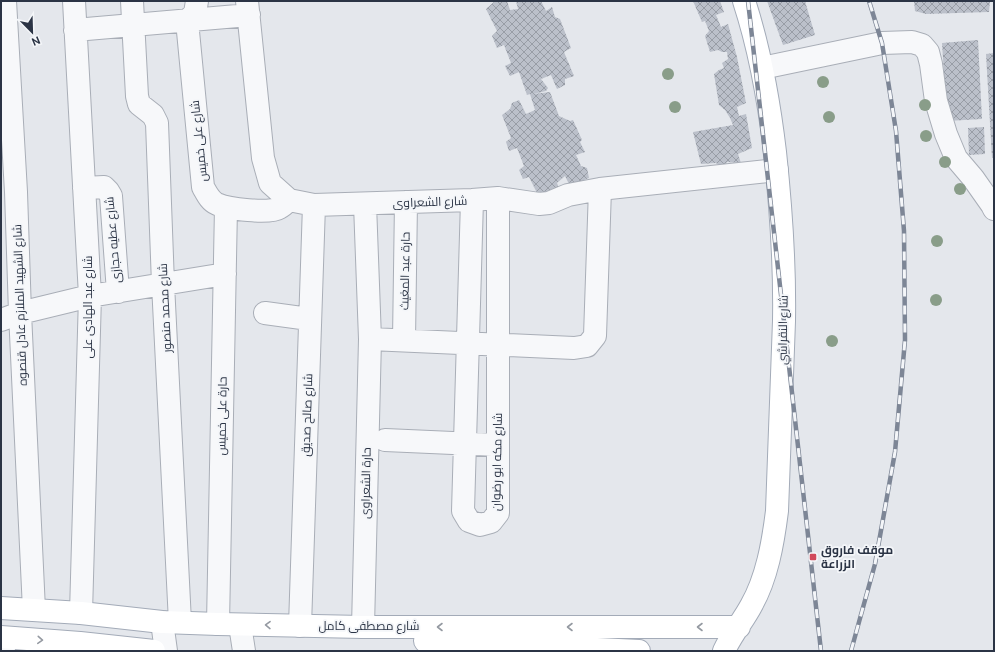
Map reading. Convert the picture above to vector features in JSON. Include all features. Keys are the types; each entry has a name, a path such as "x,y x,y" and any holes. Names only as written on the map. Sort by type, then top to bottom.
{"main road":[{"name":"شارع النقراشي","path":"724,651 752,605 761,582 774,535 777,511 784,312 782,219 771,119 762,68 750,18 744,1"},
{"name":"شارع مصطفى كامل","path":"1,608 81,613 171,622 240,625 363,627 739,627"},
{"path":"300,626 346,635 377,638 639,651"},
{"path":"1,637 82,647 154,651"}],"street":[{"name":"شارع الشهيد الملازم عادل قنصوه","path":"4,1 16,192 10,316 34,610"},
{"name":"شارع عبد الهادى على","path":"74,1 90,296 81,613"},
{"name":"شارع محمد منصور","path":"132,1 137,96 139,104 153,115 157,123 163,284 171,622 166,651"},
{"path":"187,21 195,13 197,1"},
{"path":"75,30 187,21 248,8 263,158 270,183 289,200"},
{"name":"شارع على خميس","path":"187,21 204,187 208,197 216,204 226,207 266,211 278,209 289,200"},
{"path":"762,68 882,43 912,42 922,45 928,52 936,101 946,134 956,158 973,178 994,209"},
{"name":"شارع الشعراوى","path":"289,200 314,205 498,198 539,204 550,203 568,195 600,189 777,170"},
{"name":"شارع عطيه حجازى","path":"84,188 104,187 111,196 118,292"},
{"path":"370,340 404,340 574,348 587,346 595,336 600,189"},
{"name":"شارع مكه ابو رضوان","path":"472,200 463,511 469,521 480,525 491,522 498,513 498,198"},
{"name":"حارة عبد المغيث","path":"404,340 406,202"},
{"name":"حارة الشعراوى","path":"363,627 370,340 366,204"},
{"name":"شارع صالح صديق","path":"300,626 309,318 314,205"},
{"name":"حارة على خميس","path":"218,624 226,207"},
{"path":"10,316 90,296 225,274"},
{"path":"265,313 309,318"},
{"path":"385,440 498,445"},
{"path":"240,625 244,651"},
{"path":"1,641 4,651"}],"building":[{"path":"495,1 507,1 510,10 518,9 516,1 541,1 546,11 552,7 555,17 560,19 571,48 564,52 574,76 565,79 565,85 557,89 551,75 541,79 548,88 546,91 533,94 550,92 559,116 570,121 573,120 582,140 580,142 585,152 576,155 581,166 587,168 589,178 579,182 580,186 572,190 565,176 557,183 561,194 540,199 529,177 523,179 519,170 524,166 517,148 509,151 506,142 511,138 502,115 510,109 512,103 519,100 526,114 535,110 530,94 527,95 519,72 510,76 505,66 511,63 504,45 497,48 492,36 497,31 486,9"},
{"path":"693,1 720,1 724,12 716,15 721,27 728,24 737,57 746,103 737,107 739,116 746,114 752,148 738,154 741,163 727,162 725,166 721,167 716,163 701,164 693,132 733,125 725,110 719,105 714,74 724,68 722,63 728,59 727,52 718,50 710,52 705,36 709,31 705,21 702,22"},
{"path":"767,1 805,1 815,35 783,45"},
{"path":"914,1 990,1 989,12 926,14 915,11"},
{"path":"978,40 982,119 947,121 942,43"},
{"path":"994,53 994,158 992,158 986,54"},
{"path":"984,127 985,154 969,155 968,128"}],"railway":[{"path":"748,1 821,651"},
{"path":"851,651 875,564 895,452 905,340 904,231 896,131 882,43 869,1"}],"place":[{"name":"موقف فاروق الزراعة","path":"813,557"}]}
